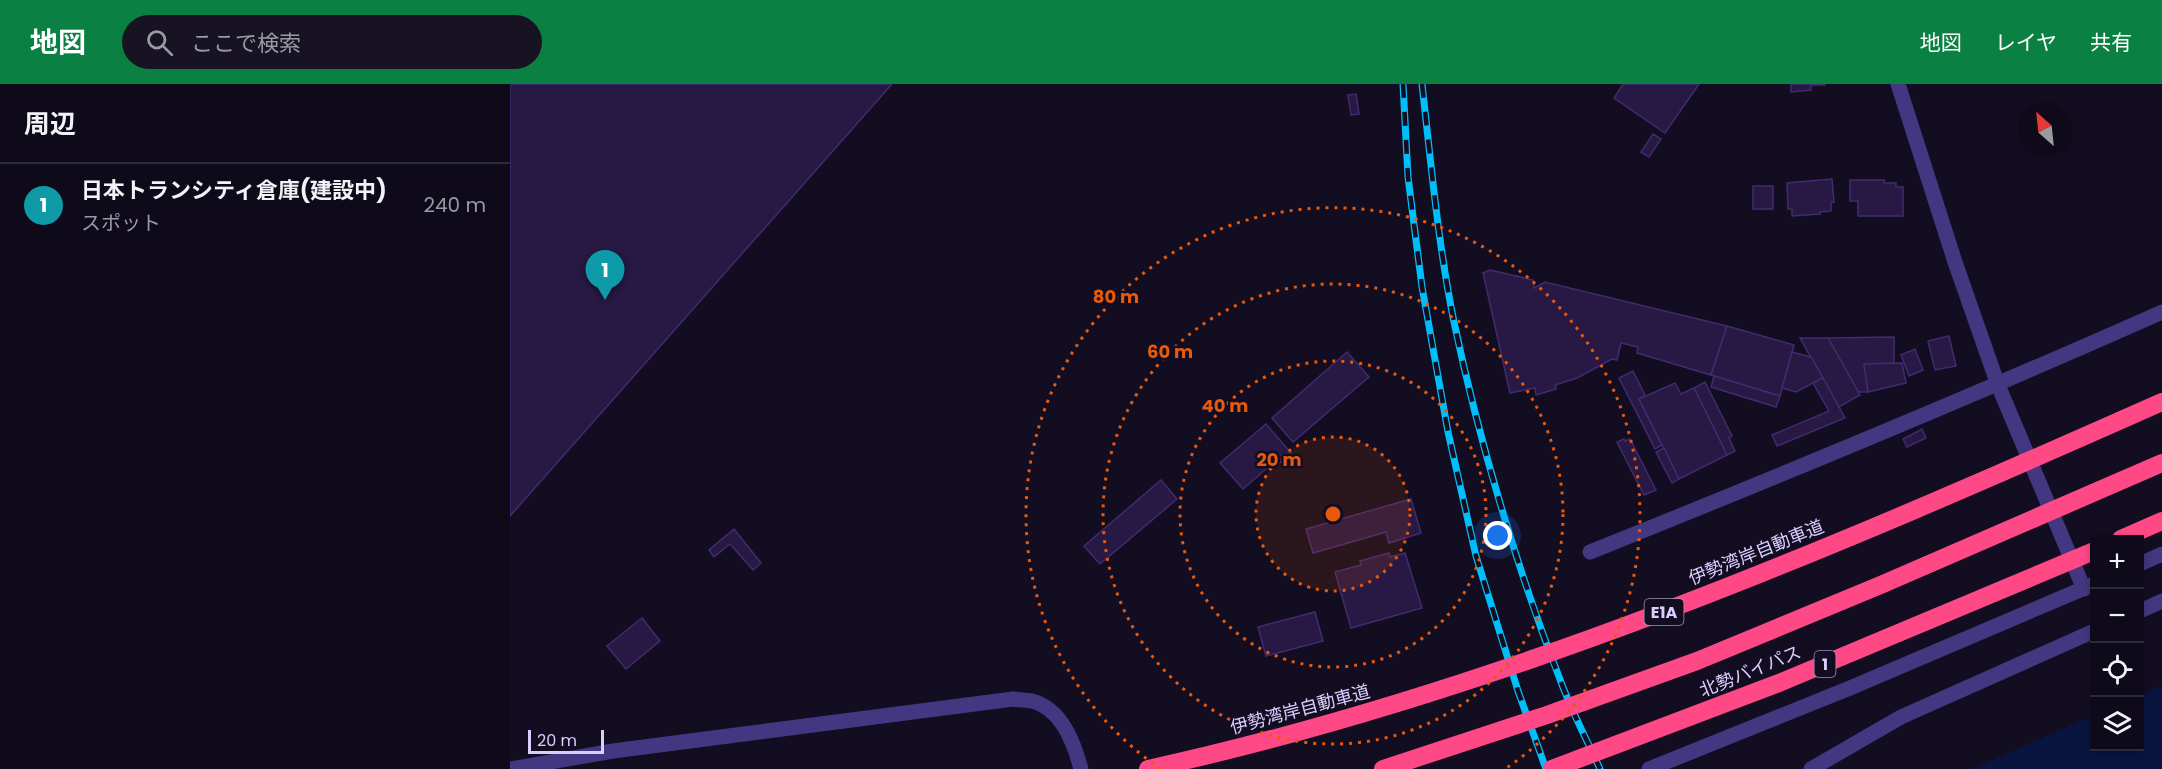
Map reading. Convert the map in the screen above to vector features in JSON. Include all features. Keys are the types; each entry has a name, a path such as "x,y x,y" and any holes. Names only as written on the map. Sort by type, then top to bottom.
{"highway":[{"name":"伊勢湾岸自動車道","path":"1148,769 1203,757 1353,717 1528,662 1675,608 1866,530 2162,402"},
{"path":"1383,769 1547,715 1697,660 1882,584 2162,463"},
{"path":"2132,535 2162,521"},
{"name":"北勢バイパス","path":"1552,769 1779,683 2090,553"}],"street":[{"path":"1649,769 1840,693 2089,586 1998,385 1955,262 1898,84"},
{"path":"1590,552 1794,471 1998,385 2162,312"},
{"path":"2144,562 2162,554"},
{"path":"2144,609 2162,601"},
{"path":"1811,769 1901,717 2090,633"},
{"path":"511,769 613,751 1013,699 1034,701 1052,712 1066,728 1081,769"}],"water":[{"path":"2162,685 2162,769 1972,769 2090,717 2090,751 2144,751 2144,693"}],"building":[{"path":"510,84 892,84 510,516"},
{"path":"1623,84 1699,84 1665,133 1614,98"},
{"path":"1791,84 1825,85 1811,85 1811,90 1791,92"},
{"path":"1356,94 1359,114 1351,115 1348,95"},
{"path":"1653,134 1661,139 1649,157 1641,152"},
{"path":"1832,179 1834,202 1831,202 1831,211 1792,216 1792,209 1788,209 1787,183"},
{"path":"1850,180 1884,180 1884,183 1896,183 1896,187 1903,187 1903,216 1858,216 1858,201 1850,201"},
{"path":"1753,186 1773,186 1773,209 1753,209"},
{"path":"1490,270 1533,280 1534,288 1545,282 1727,326 1711,375 1637,353 1638,347 1621,343 1617,360 1612,359 1577,378 1555,385 1556,389 1536,395 1535,388 1510,393 1483,273"},
{"path":"1727,326 1794,345 1780,396 1711,375"},
{"path":"1949,336 1956,366 1935,370 1928,341"},
{"path":"1894,337 1894,363 1864,364 1868,392 1858,392 1828,338"},
{"path":"1800,338 1828,338 1860,395 1839,407"},
{"path":"1915,349 1923,370 1909,376 1901,355"},
{"path":"1347,352 1369,377 1293,442 1272,418"},
{"path":"1792,352 1811,357 1823,378 1796,392 1782,388"},
{"path":"1902,363 1906,383 1868,392 1864,364"},
{"path":"1633,371 1645,395 1639,399 1662,445 1655,449 1619,378"},
{"path":"1714,376 1780,396 1776,407 1711,387"},
{"path":"1823,378 1845,418 1777,446 1772,435 1829,411 1813,383"},
{"path":"1705,382 1732,436 1729,438 1735,451 1727,455 1694,388"},
{"path":"1675,383 1681,394 1694,388 1727,455 1679,479 1639,399"},
{"path":"1266,424 1291,453 1276,466 1273,463 1243,489 1220,463"},
{"path":"1922,429 1926,438 1907,447 1903,439"},
{"path":"1624,439 1625,441 1630,439 1656,490 1644,495 1617,442"},
{"path":"1664,448 1679,479 1672,483 1656,452"},
{"path":"1161,480 1177,499 1100,564 1084,546"},
{"path":"1411,499 1421,533 1389,543 1386,532 1313,553 1306,529"},
{"path":"734,529 761,563 753,570 730,544 714,557 709,550"},
{"path":"1389,553 1390,557 1405,553 1422,608 1351,628 1335,572 1361,565 1360,561"},
{"path":"1315,612 1323,641 1266,656 1258,627"},
{"path":"642,618 660,641 626,669 607,646"}],"railway":[{"path":"1403,84 1408,177 1422,287 1448,432 1476,556 1518,691 1546,769"},
{"path":"1422,84 1444,263 1454,322 1475,413 1500,504 1529,595 1565,693 1600,769"}],"place":[{"name":"日本トランシティ倉庫(建設中)","path":"605,300"}]}
